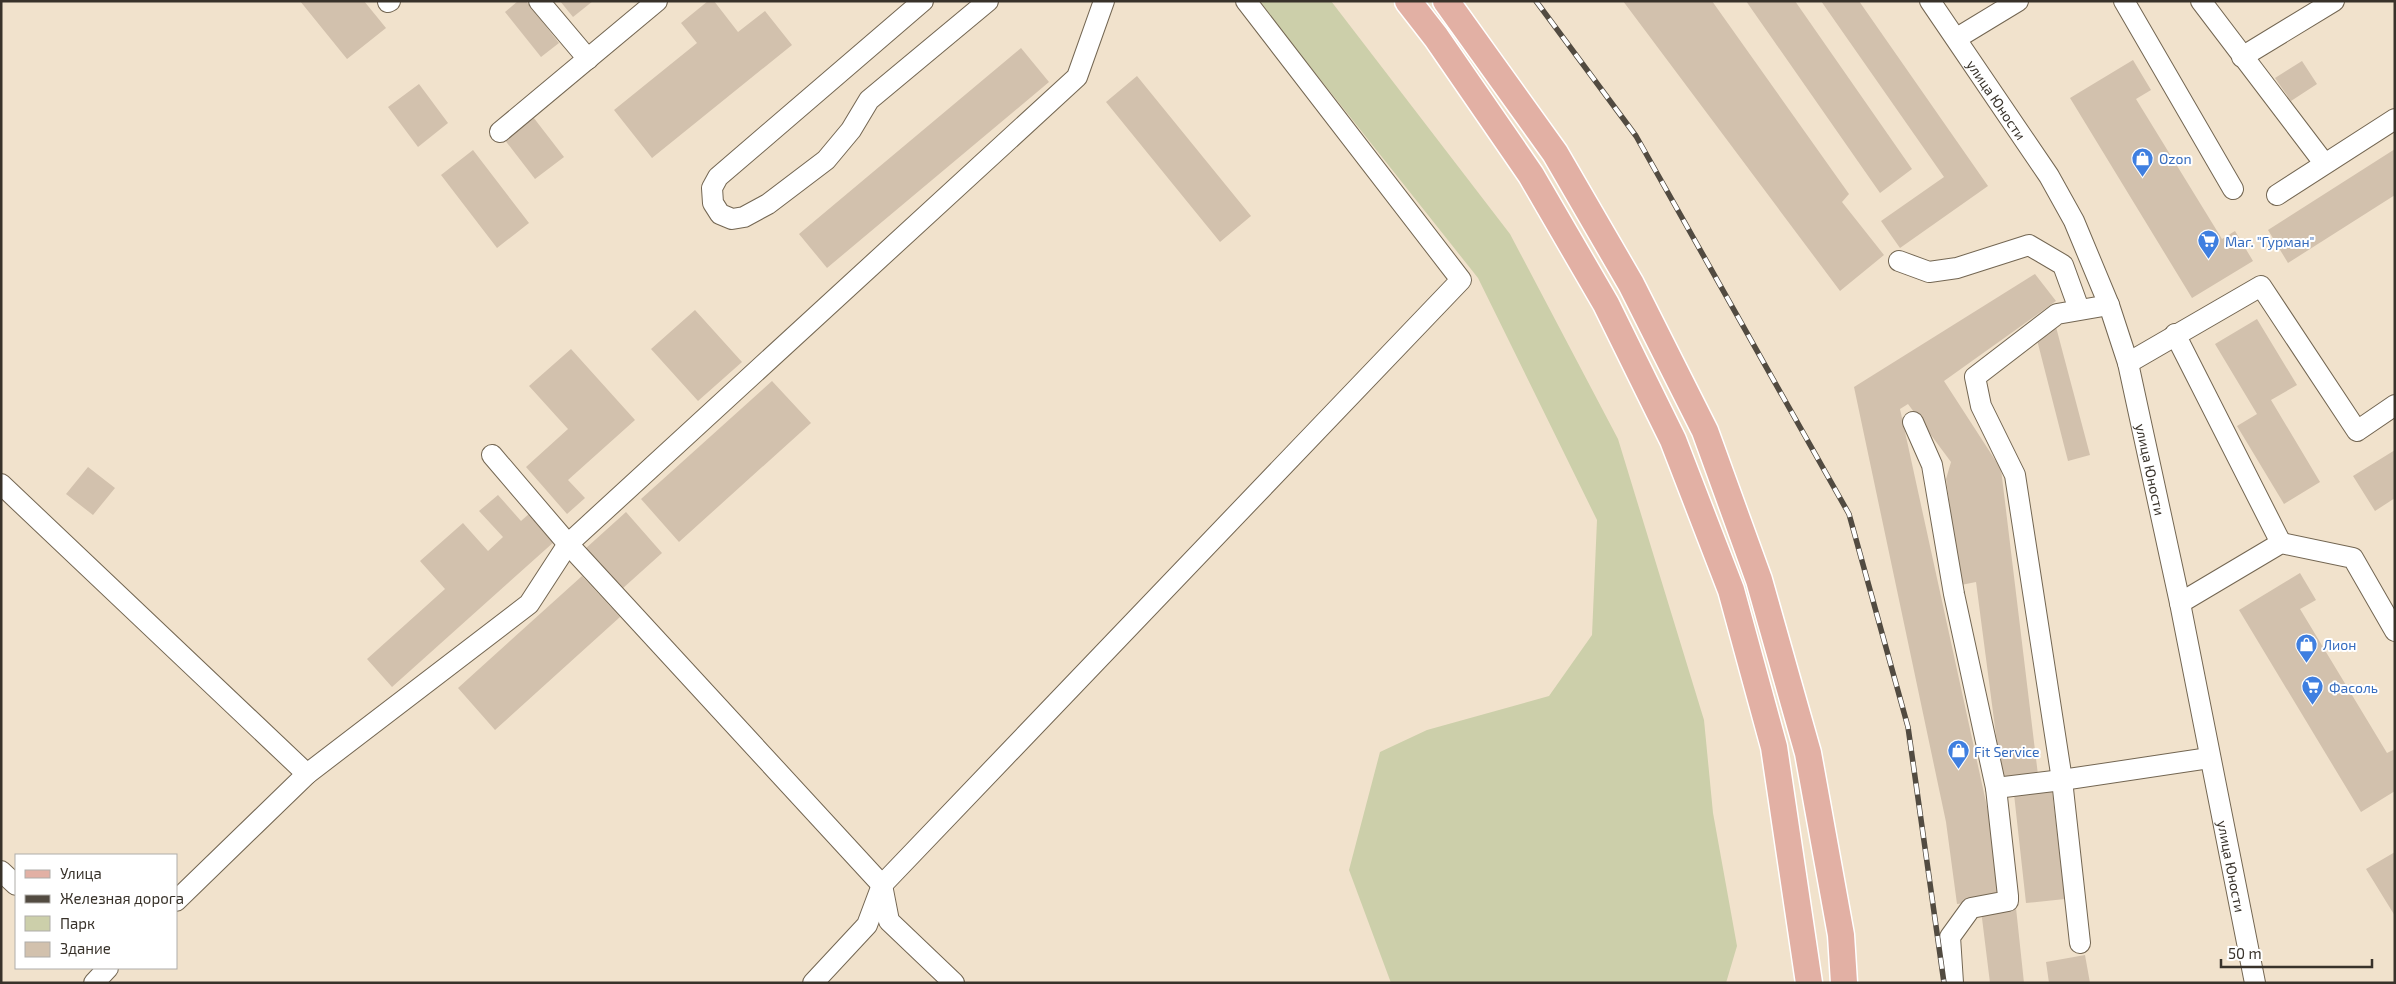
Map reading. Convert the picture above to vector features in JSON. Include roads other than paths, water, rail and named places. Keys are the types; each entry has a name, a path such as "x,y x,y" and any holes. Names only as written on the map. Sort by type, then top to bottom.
{"main road":[{"path":"1408,1 1436,37 1531,175 1606,304 1673,440 1731,590 1772,738 1809,983"},
{"path":"1446,1 1555,153 1630,284 1705,431 1759,580 1808,753 1841,935 1844,983"},
{"path":"1795,881 1795,983"}],"street":[{"path":"539,1 588,59"},
{"path":"500,132 657,1"},
{"path":"923,1 718,177 712,188 713,203 720,214 732,220 744,217 760,208 826,160 851,130 869,100 988,1"},
{"path":"178,899 307,774 529,604 568,544 1077,77 1104,1"},
{"path":"813,983 867,925 882,885 1461,280 1246,1"},
{"name":"улица Юности","path":"1930,1 2049,176 2074,221 2109,305 2128,363 2180,603 2209,758 2255,983"},
{"path":"1956,38 2018,1"},
{"path":"2124,1 2233,189"},
{"path":"2201,1 2324,163"},
{"path":"2242,57 2334,1"},
{"path":"2277,195 2395,119"},
{"path":"1899,261 1929,272 1957,268 2029,245 2063,266 2079,309"},
{"path":"2128,363 2175,334 2261,286 2357,431 2395,406"},
{"path":"2080,943 2062,780 2015,475 1981,406 1975,377 2057,314 2109,305"},
{"path":"2175,334 2280,543"},
{"path":"1913,422 1932,465 1954,594 1996,788 2008,901 1970,908 1950,937 1953,983"},
{"path":"492,455 568,544 882,885 889,921 954,983"},
{"path":"1,484 307,774"},
{"path":"2180,603 2280,543 2353,558 2395,631"},
{"path":"1996,788 2209,758"},
{"path":"1,871 15,884"}],"railway":[{"path":"1536,1 1636,136 1849,514 1908,727 1944,983"}],"place":[{"name":"Ozon","path":"2143,177"},
{"name":"Маг. \"Гурман\"","path":"2209,260"},
{"name":"Лион","path":"2307,663"},
{"name":"Фасоль","path":"2313,706"},
{"name":"Fit Service","path":"1958,770"}]}
